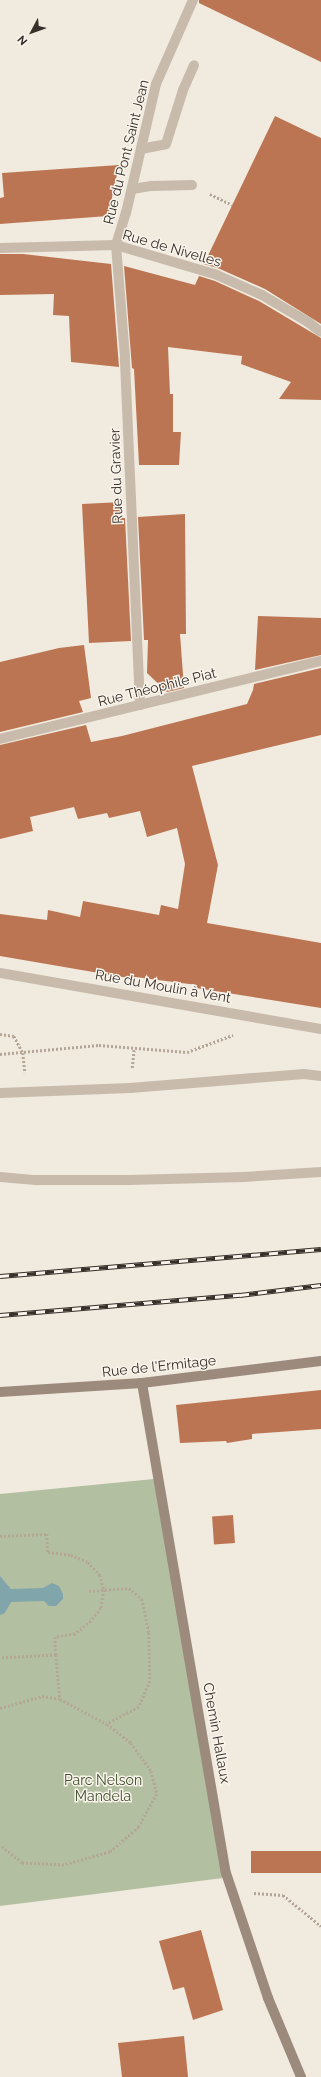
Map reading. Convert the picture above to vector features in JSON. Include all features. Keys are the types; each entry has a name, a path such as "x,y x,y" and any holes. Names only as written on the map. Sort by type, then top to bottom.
{"street":[{"name":"Rue du Pont Saint Jean","path":"116,245 132,189 156,84 193,0"},
{"path":"141,149 166,144 183,90 194,65"},
{"path":"132,189 152,186 192,185"},
{"name":"Rue de Nivelles","path":"0,248 116,245 218,275 262,295 308,322 321,332"},
{"name":"Rue du Gravier","path":"116,245 125,356 140,706"},
{"name":"Rue Théophile Piat","path":"0,739 321,661"},
{"name":"Rue du Moulin à Vent","path":"0,973 321,1028"},
{"path":"0,1093 130,1088 304,1074 321,1076"},
{"path":"0,1177 36,1180 129,1180 244,1177 321,1172"},
{"name":"Rue de l'Ermitage","path":"0,1392 142,1383 321,1361"},
{"name":"Chemin Hallaux","path":"142,1383 226,1873 268,1998 301,2077"}],"path":[{"path":"192,185 232,205"},
{"path":"0,1034 14,1036 23,1053 27,1091"},
{"path":"0,1054 99,1045 187,1052 238,1034"},
{"path":"0,1536 47,1534 48,1552 71,1555 88,1562 100,1575 104,1590 101,1608 91,1621 75,1634 55,1637 60,1699"},
{"path":"89,1591 129,1588 142,1599 149,1640 150,1681 139,1707 107,1724"},
{"path":"0,1658 56,1655"},
{"path":"0,1708 42,1696 60,1699 107,1724 131,1743 151,1771 157,1794 138,1827 110,1852 64,1865 22,1863 0,1845"},
{"path":"232,1891 282,1895 321,1926"}],"green space":[{"name":"Parc Nelson Mandela","path":"154,1479 223,1878 0,1906 0,1494"}],"water":[{"path":"0,1576 11,1589 43,1588 52,1583 59,1586 63,1594 63,1599 56,1606 49,1606 44,1601 11,1602 5,1613 0,1615"}],"building":[{"path":"199,0 321,0 321,62 199,3"},
{"path":"275,116 321,138 321,324 265,289 220,269 204,264"},
{"path":"119,165 108,216 0,224 0,198 4,197 2,173"},
{"path":"0,254 23,254 111,264 119,367 71,362 69,316 53,315 54,294 0,295"},
{"path":"124,266 195,285 199,276 215,281 259,301 321,338 321,400 279,399 291,382 241,364 242,356 168,347 170,394 173,394 173,432 181,432 179,465 139,465 134,369 132,368"},
{"path":"122,502 123,518 125,518 131,641 89,643 82,504"},
{"path":"185,514 186,634 180,634 184,688 167,692 147,673 148,640 144,640 138,517"},
{"path":"258,616 321,618 321,655 255,670"},
{"path":"84,645 91,698 79,701 83,712 0,732 0,662 59,648"},
{"path":"321,668 321,735 192,766 218,865 207,923 321,943 321,1008 196,988 197,985 135,977 134,979 0,956 0,914 47,920 48,910 80,917 83,901 159,915 161,905 178,909 185,864 177,828 147,837 140,811 109,818 107,813 78,819 74,807 30,817 33,831 0,839 0,745 86,725 91,742 122,736 247,704 254,684"},
{"path":"321,1390 321,1429 252,1434 252,1439 227,1443 226,1441 180,1443 176,1405"},
{"path":"233,1515 235,1543 214,1544 212,1516"},
{"path":"251,1851 321,1851 321,1873 251,1873"},
{"path":"201,1930 223,2010 193,2020 184,1987 173,1990 159,1941"},
{"path":"184,2036 188,2077 122,2077 118,2043"}],"railway":[{"path":"0,1276 321,1249"},
{"path":"0,1315 240,1295 321,1285"}]}
